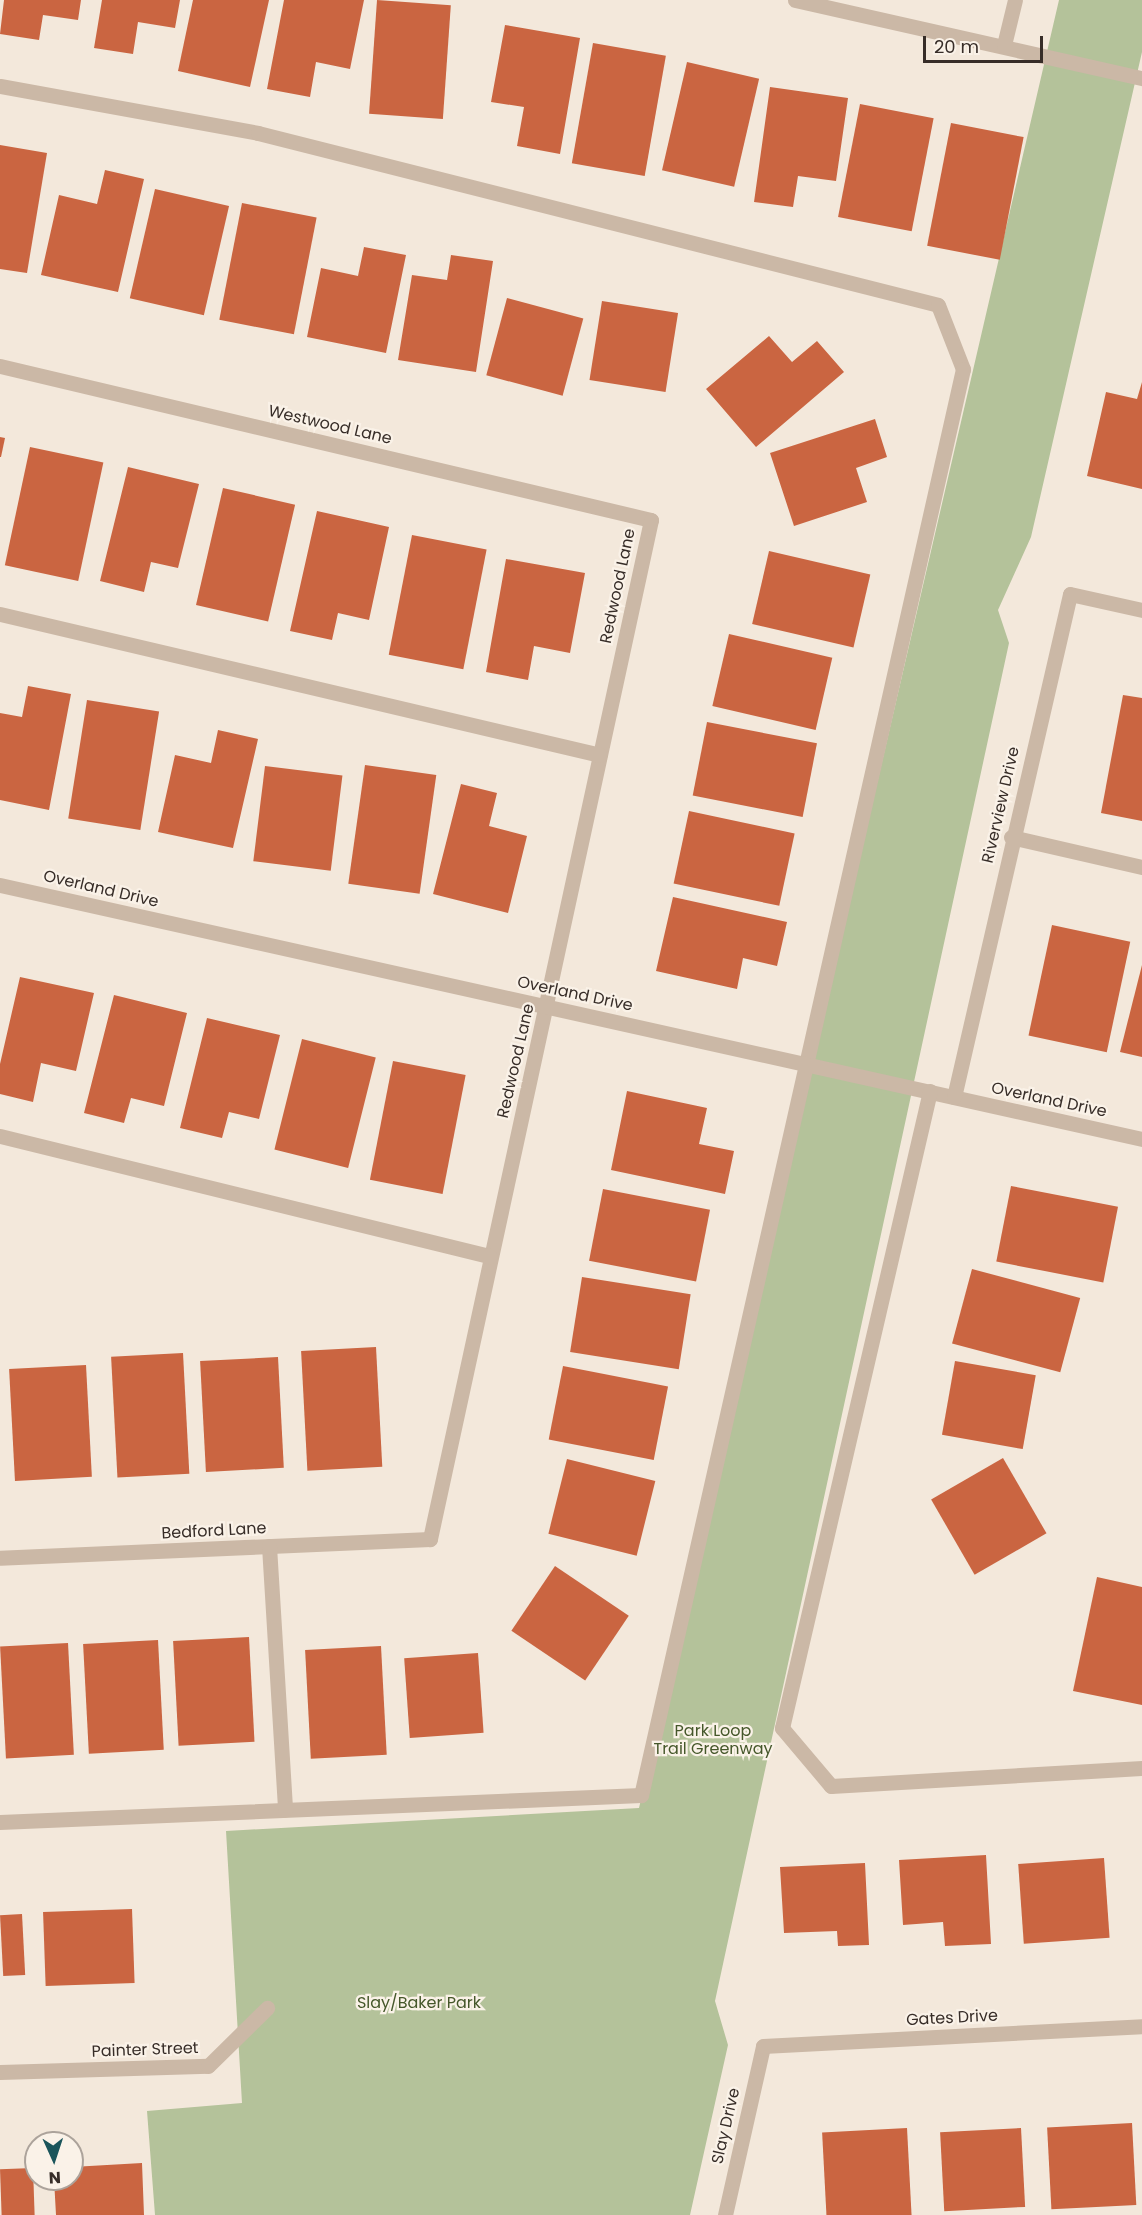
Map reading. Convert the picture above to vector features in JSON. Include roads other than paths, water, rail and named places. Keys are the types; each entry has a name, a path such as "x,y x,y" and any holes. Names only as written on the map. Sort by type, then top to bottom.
{"street":[{"path":"795,0 1004,45 1142,78"},
{"path":"1004,45 1015,0"},
{"path":"0,86 258,133 938,305 963,369 810,1064 641,1795 0,1822"},
{"name":"Westwood Lane","path":"0,366 651,520"},
{"name":"Redwood Lane","path":"430,1539 489,1256 547,1006 651,520"},
{"name":"Riverview Drive","path":"954,1097 1011,837 1070,594 1142,610"},
{"path":"0,614 600,755"},
{"path":"1011,837 1142,867"},
{"name":"Overland Drive","path":"0,885 1142,1139"},
{"path":"930,1091 782,1728 831,1786 1142,1768"},
{"path":"0,1136 489,1256"},
{"name":"Bedford Lane","path":"0,1558 430,1539"},
{"path":"269,1546 285,1810"},
{"name":"Painter Street","path":"0,2072 208,2066 267,2008"},
{"name":"Gates Drive","path":"764,2046 1142,2026"},
{"name":"Slay Drive","path":"724,2215 764,2046"}],"park label":[{"name":"Park Loop Trail Greenway","path":"713,1740"},
{"name":"Slay/Baker Park","path":"419,2003"}]}
